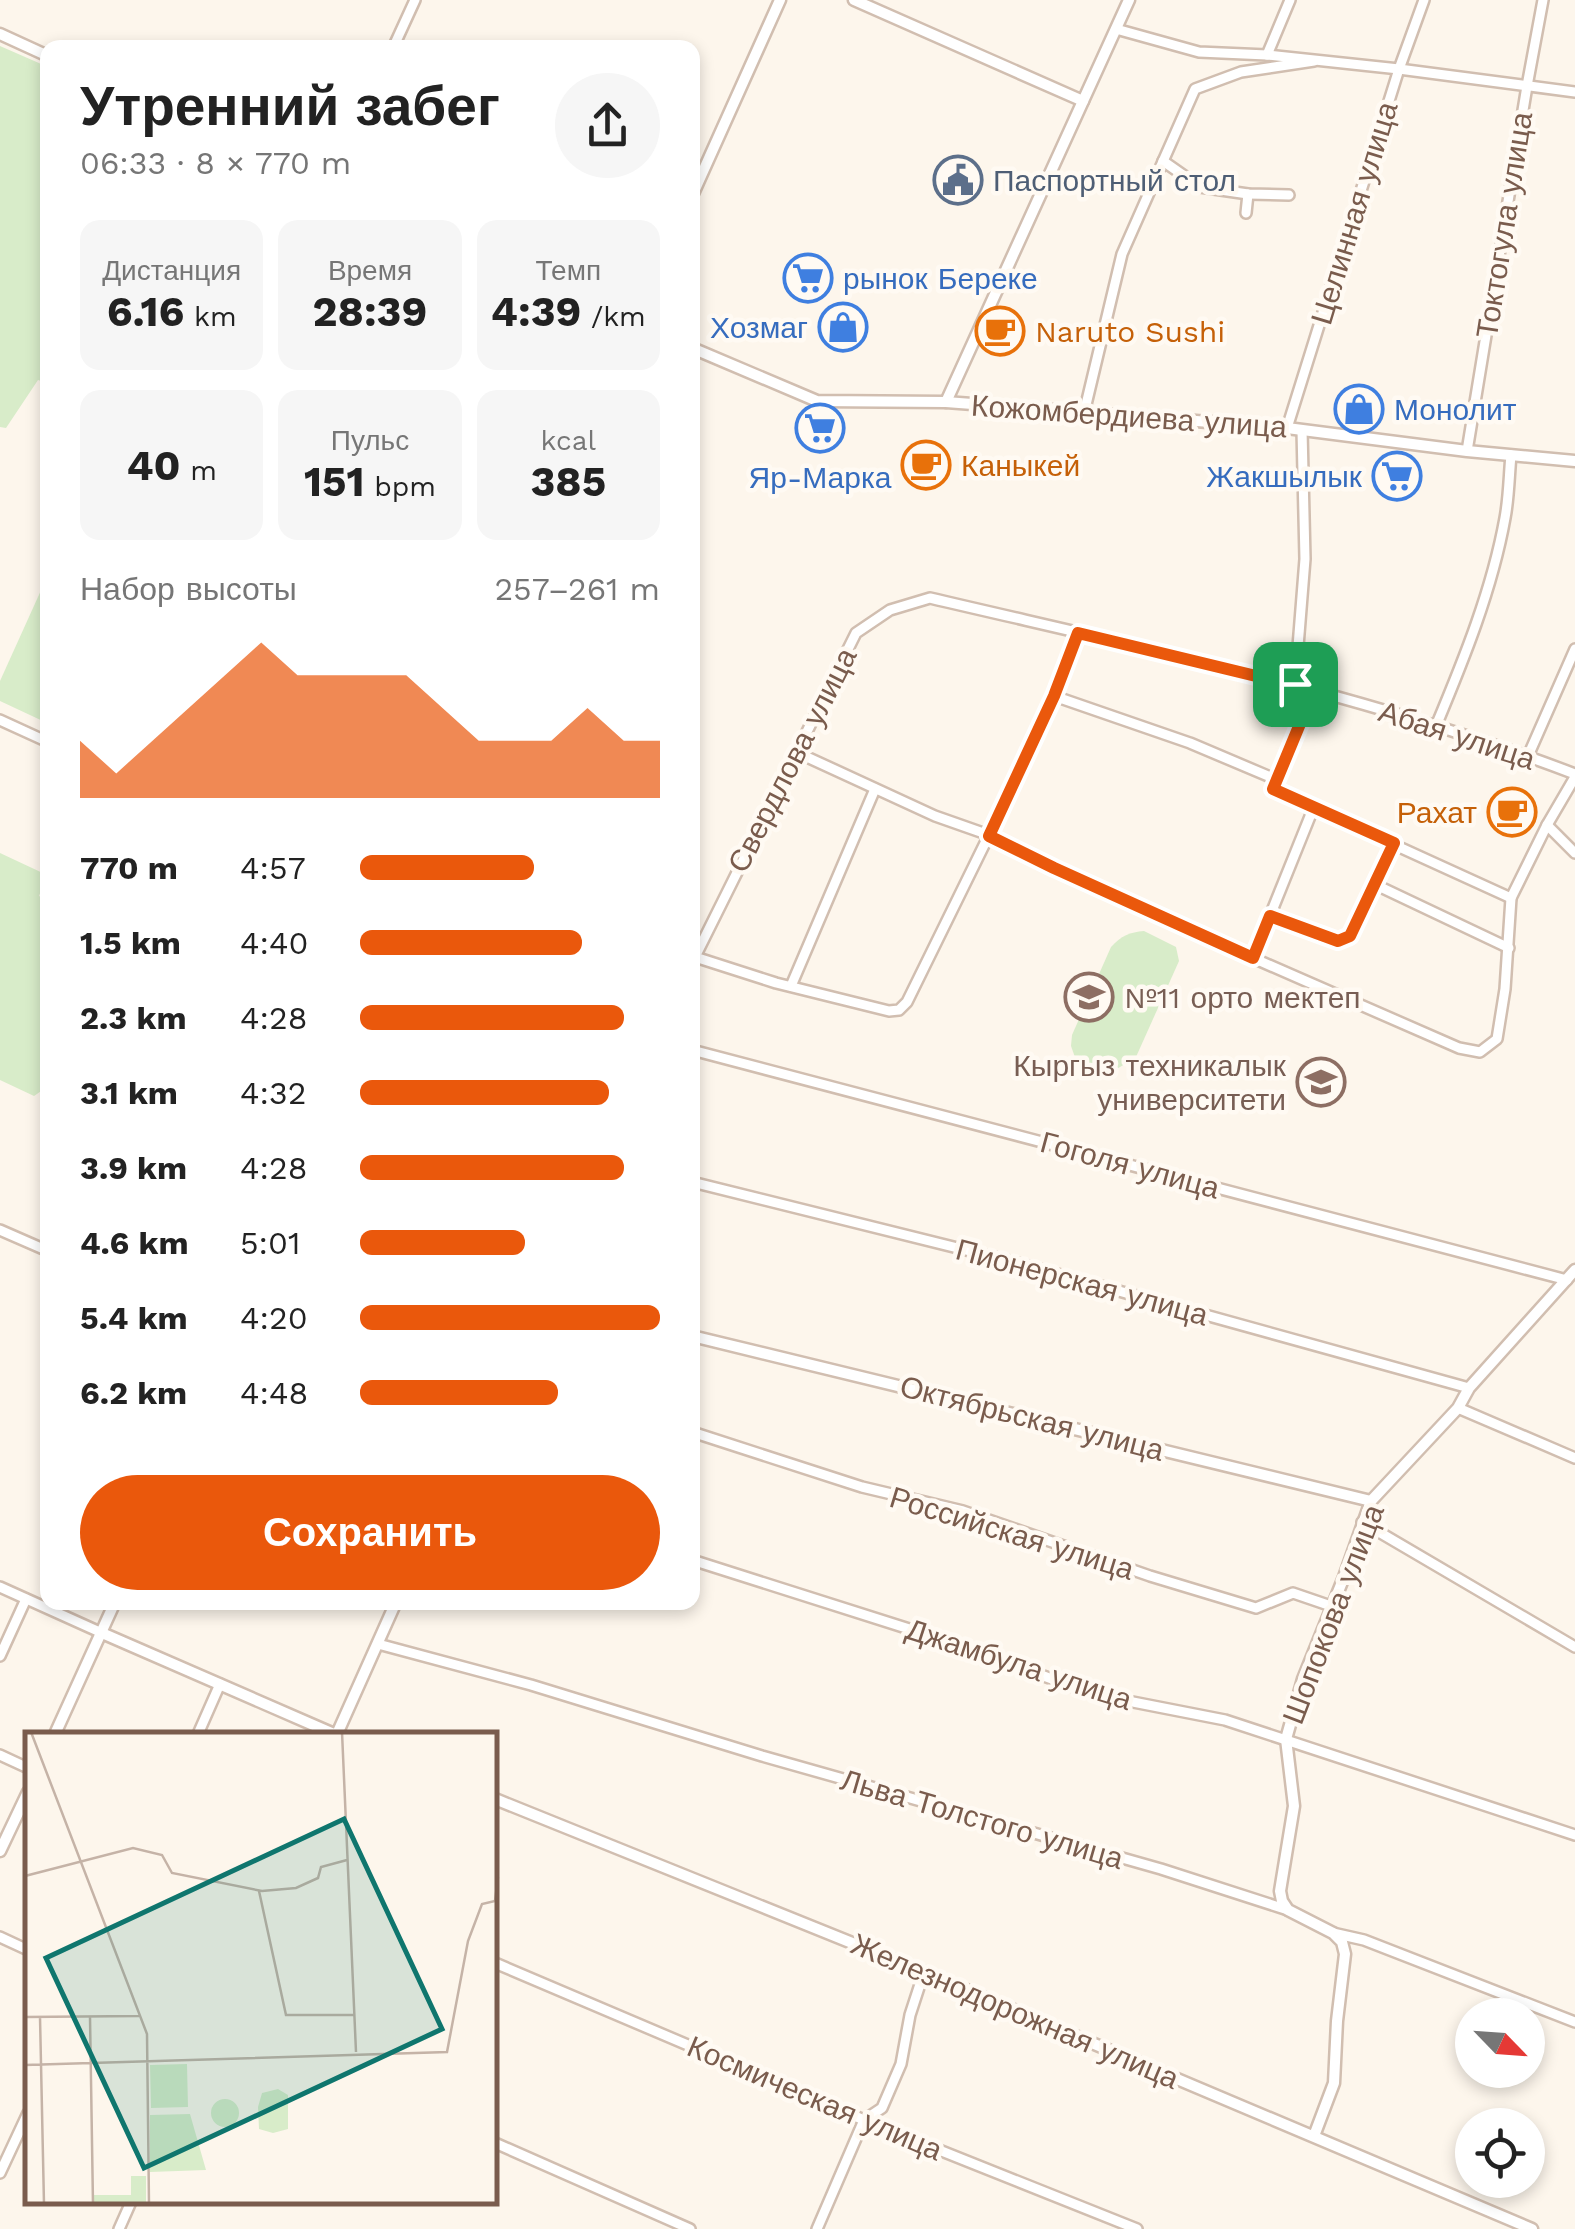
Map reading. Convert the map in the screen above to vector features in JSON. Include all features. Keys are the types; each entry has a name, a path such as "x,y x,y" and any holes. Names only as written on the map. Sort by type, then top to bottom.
{"street":[{"path":"398,40 416,0"},
{"path":"700,178 780,0"},
{"path":"854,0 1083,102"},
{"path":"946,402 1129,0"},
{"path":"1267,55 1290,0"},
{"name":"Целинная улица","path":"1287,428 1424,0"},
{"name":"Токтогула улица","path":"1467,450 1544,0"},
{"path":"1116,29 1200,52 1400,69 1575,92"},
{"path":"0,34 40,52"},
{"path":"1084,412 1122,254 1194,90 1241,72 1314,61"},
{"path":"1163,161 1200,187 1289,195"},
{"path":"1246,212 1248,194"},
{"name":"Кожомбердиева улица","path":"700,351 817,401 946,402 1287,428 1575,461"},
{"path":"1295,684 1305,559 1302,430"},
{"path":"1436,726 1490,582 1506,516 1512,455"},
{"name":"Абая улица","path":"930,598 1295,684 1528,756 1575,776"},
{"name":"Свердлова улица","path":"700,948 856,633 890,610 930,598"},
{"path":"700,962 889,1011 903,1007 989,836 1054,696 1078,633"},
{"path":"1528,756 1575,649"},
{"path":"1314,690 1273,789 1511,898"},
{"path":"1054,696 1190,743 1276,779"},
{"path":"0,720 40,738"},
{"path":"796,752 1253,958 1459,1048 1480,1052 1497,1039 1511,898 1575,776"},
{"path":"791,986 875,789"},
{"path":"1253,958 1313,808"},
{"path":"1547,825 1575,853"},
{"path":"1270,916 1328,938 1345,940 1394,843"},
{"path":"1374,884 1509,948"},
{"name":"Гоголя улица","path":"700,1052 1571,1275"},
{"name":"Пионерская улица","path":"700,1184 1014,1262 1469,1388"},
{"path":"0,1230 40,1248"},
{"name":"Шопокова улица","path":"1288,1910 1280,1890 1294,1806 1286,1739 1304,1679 1371,1500 1458,1408 1469,1388 1571,1275"},
{"name":"Октябрьская улица","path":"700,1338 1371,1500"},
{"path":"1458,1408 1575,1458"},
{"name":"Российская улица","path":"700,1435 862,1487 963,1511 1256,1608 1293,1593 1331,1606"},
{"path":"1362,1522 1575,1647"},
{"name":"Джамбула улица","path":"700,1563 966,1647 1092,1694 1224,1720 1575,1835"},
{"path":"0,1588 40,1605"},
{"path":"0,1656 26,1599"},
{"path":"51,1610 330,1732"},
{"path":"56,1732 112,1610"},
{"path":"336,1732 393,1610"},
{"name":"Льва Толстого улица","path":"378,1644 531,1685 1288,1910 1333,1933 1364,1940 1575,2022"},
{"path":"199,1732 220,1684"},
{"path":"0,1755 25,1767"},
{"path":"0,1851 25,1798"},
{"name":"Железнодорожная улица","path":"498,1800 924,1972 1314,2136 1514,2226 1532,2229"},
{"path":"1314,2136 1334,2083 1345,1954 1342,1942 1333,1933"},
{"path":"0,1937 25,1949"},
{"name":"Космическая улица","path":"498,1963 864,2120 1137,2229"},
{"path":"817,2229 864,2120 882,2108 901,2064 910,2015 924,1972"},
{"path":"0,2172 25,2119"},
{"path":"498,2144 690,2229"},
{"path":"119,2229 130,2204"}],"green space":[{"path":"0,46 40,64 40,381 6,428 0,427"},
{"path":"40,592 40,720 0,701 0,681"},
{"path":"0,853 40,872 40,1092 34,1096 0,1080"},
{"path":"1144,931 1176,947 1179,961 1136,1057 1112,1072 1102,1073 1077,1063 1072,1035 1111,947 1126,935"}],"place":[{"name":"Паспортный стол","path":"958,180"},
{"name":"рынок Береке","path":"808,278"},
{"name":"Хозмаг","path":"843,327"},
{"name":"Naruto Sushi","path":"1000,331"},
{"name":"Монолит","path":"1359,409"},
{"name":"Яр-Марка","path":"820,428"},
{"name":"Каныкей","path":"926,465"},
{"name":"Жакшылык","path":"1397,476"},
{"name":"Рахат","path":"1512,812"},
{"name":"№11 орто мектеп","path":"1089,997"},
{"name":"Кыргыз техникалык университети","path":"1321,1082"}],"route":[{"path":"1078,633 1295,684 1314,690 1274,790 1394,843 1345,940 1328,938 1270,916 1253,958 989,836 1054,696 1078,633"}]}
